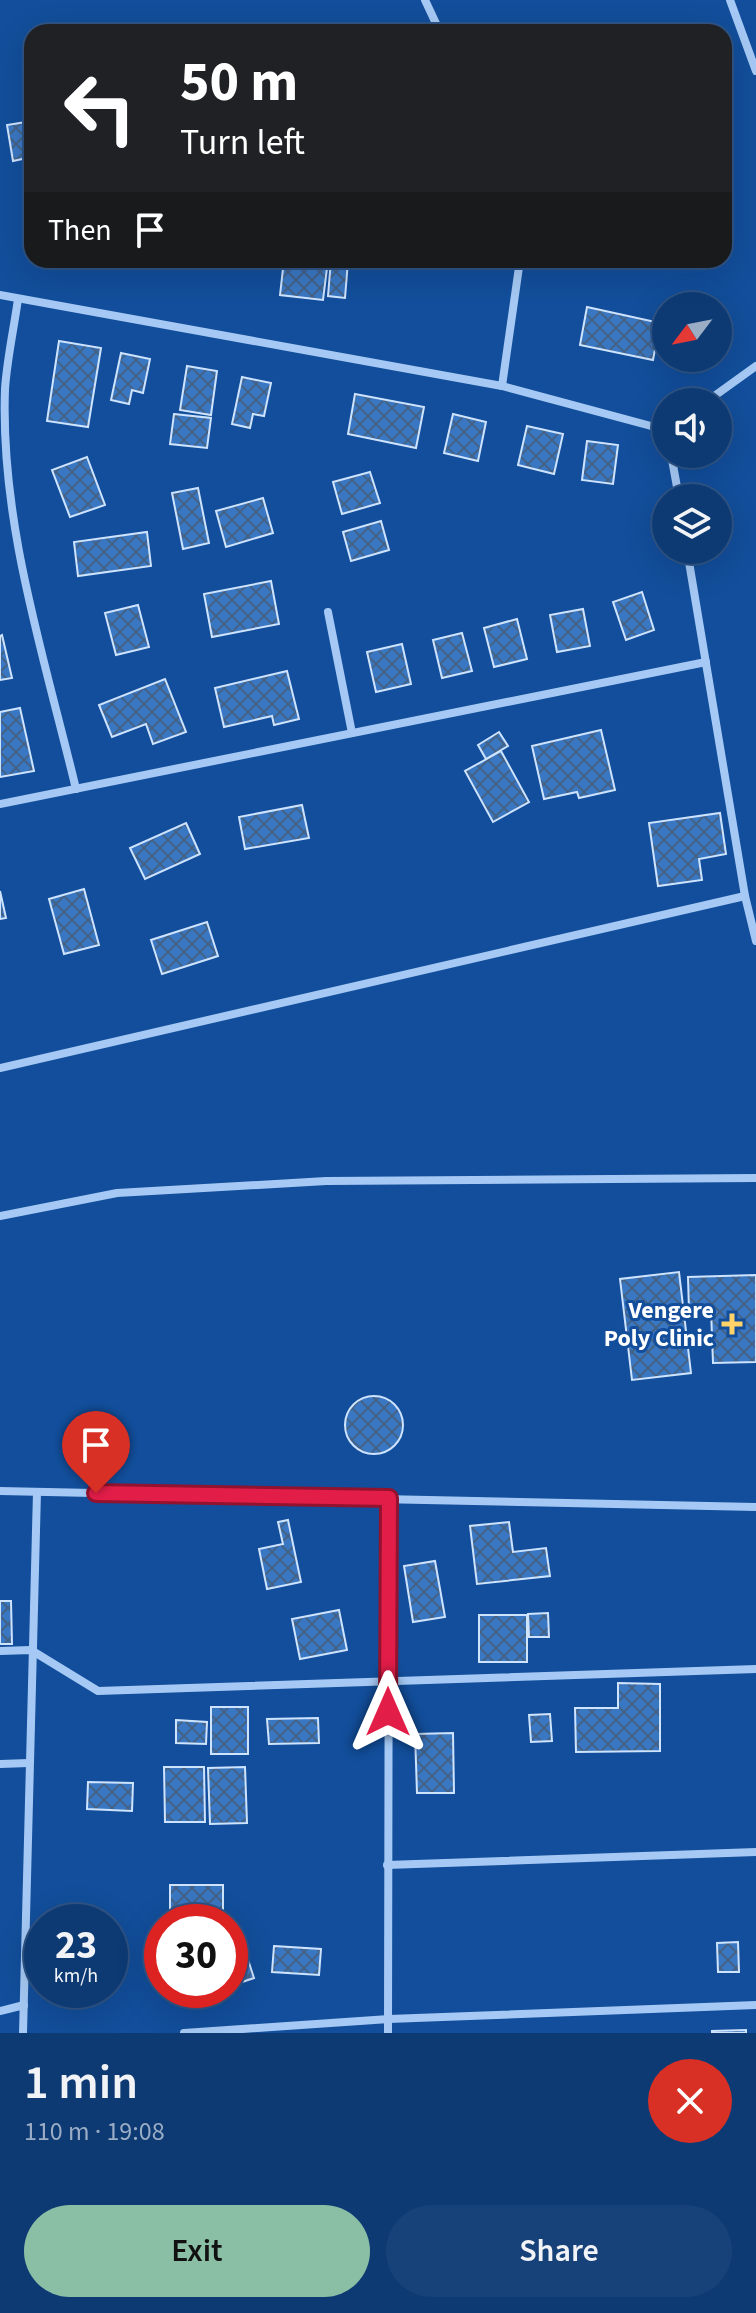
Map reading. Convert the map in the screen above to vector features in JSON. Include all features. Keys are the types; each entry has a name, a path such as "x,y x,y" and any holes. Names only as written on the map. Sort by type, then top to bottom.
{"street":[{"path":"425,0 436,24"},
{"path":"730,0 756,71"},
{"path":"502,386 519,268"},
{"path":"0,295 502,386 652,426"},
{"path":"18,299 5,389 9,478 22,566 76,789"},
{"path":"725,388 756,366"},
{"path":"689,564 745,896 756,941"},
{"path":"328,612 352,733"},
{"path":"0,804 706,662"},
{"path":"0,1068 745,896"},
{"path":"0,1216 117,1193 326,1181 756,1178"},
{"path":"0,1491 756,1507"},
{"path":"26,1904 37,1492"},
{"path":"388,2033 389,1498"},
{"path":"0,1651 31,1650 98,1691 756,1669"},
{"path":"0,1764 29,1763"},
{"path":"387,1865 756,1852"},
{"path":"0,2011 24,2005 23,2033"},
{"path":"184,2033 389,2019 756,2005"}],"building":[{"path":"24,122 24,159 13,161 7,125"},
{"path":"283,268 327,268 323,300 280,295"},
{"path":"330,268 347,268 345,298 328,296"},
{"path":"587,307 652,321 652,360 580,345"},
{"path":"59,341 101,348 88,427 47,421"},
{"path":"121,353 150,359 143,393 132,390 129,404 111,400"},
{"path":"187,366 217,371 211,415 180,410"},
{"path":"242,377 271,383 264,416 253,414 250,428 232,424"},
{"path":"355,394 424,407 416,448 348,434"},
{"path":"174,414 211,418 207,448 170,444"},
{"path":"453,414 486,422 478,461 444,453"},
{"path":"527,426 563,434 554,474 518,465"},
{"path":"587,441 618,445 613,484 582,480"},
{"path":"87,457 105,505 70,517 52,470"},
{"path":"370,472 380,503 342,514 333,482"},
{"path":"198,488 209,543 183,549 172,493"},
{"path":"263,498 273,533 226,547 216,511"},
{"path":"381,521 389,550 351,561 343,532"},
{"path":"147,532 151,566 78,576 74,542"},
{"path":"271,581 279,624 212,637 204,594"},
{"path":"642,592 654,630 626,640 613,602"},
{"path":"138,605 149,647 116,655 105,613"},
{"path":"583,609 590,646 557,652 550,615"},
{"path":"517,619 527,659 494,667 484,628"},
{"path":"462,633 472,671 442,678 433,640"},
{"path":"0,636 12,678 0,680"},
{"path":"402,644 411,684 376,692 367,652"},
{"path":"287,671 299,719 274,725 272,716 224,727 215,688"},
{"path":"165,679 186,732 153,744 146,724 112,737 99,705"},
{"path":"20,708 34,771 0,777 0,712"},
{"path":"601,730 615,790 579,798 577,792 544,799 532,746"},
{"path":"499,732 508,746 486,759 478,745"},
{"path":"501,751 529,802 493,822 465,771"},
{"path":"302,805 309,838 245,849 239,817"},
{"path":"720,813 726,854 699,859 702,880 658,886 649,823"},
{"path":"186,823 200,854 145,879 130,848"},
{"path":"84,889 99,945 64,954 49,899"},
{"path":"0,891 6,918 0,919"},
{"path":"207,922 218,956 162,974 151,940"},
{"path":"679,1272 691,1373 632,1380 620,1279"},
{"path":"756,1275 756,1362 713,1363 711,1310 689,1311 688,1277"},
{"path":"374,1396 395,1404 403,1425 395,1446 374,1454 353,1446 345,1425 353,1404"},
{"path":"288,1520 301,1582 267,1589 259,1549 283,1544 278,1522"},
{"path":"509,1522 513,1552 546,1548 550,1576 477,1584 470,1526"},
{"path":"435,1561 445,1617 413,1622 404,1566"},
{"path":"0,1601 11,1601 12,1644 0,1644"},
{"path":"339,1610 347,1650 300,1659 292,1619"},
{"path":"548,1613 549,1637 529,1637 528,1614"},
{"path":"479,1615 527,1615 527,1662 479,1662"},
{"path":"618,1683 660,1684 660,1751 576,1752 575,1708 618,1708"},
{"path":"211,1707 248,1707 248,1754 211,1754"},
{"path":"550,1714 552,1741 531,1742 529,1715"},
{"path":"318,1718 319,1743 269,1744 267,1719"},
{"path":"176,1720 207,1722 206,1744 176,1743"},
{"path":"453,1733 454,1793 417,1793 415,1734"},
{"path":"164,1767 204,1767 205,1822 165,1822"},
{"path":"245,1767 247,1823 210,1824 208,1768"},
{"path":"88,1782 133,1783 132,1811 87,1809"},
{"path":"170,1885 223,1885 223,1904 170,1904"},
{"path":"738,1942 739,1972 718,1972 717,1943"},
{"path":"274,1946 321,1949 319,1975 272,1972"},
{"path":"248,1960 254,1978 248,1980"},
{"path":"746,2030 746,2033 712,2033 712,2031"}],"place":[{"name":"Vengere Poly Clinic","path":"732,1324"}],"route":[{"path":"96,1493 389,1498 388,1712"}]}
